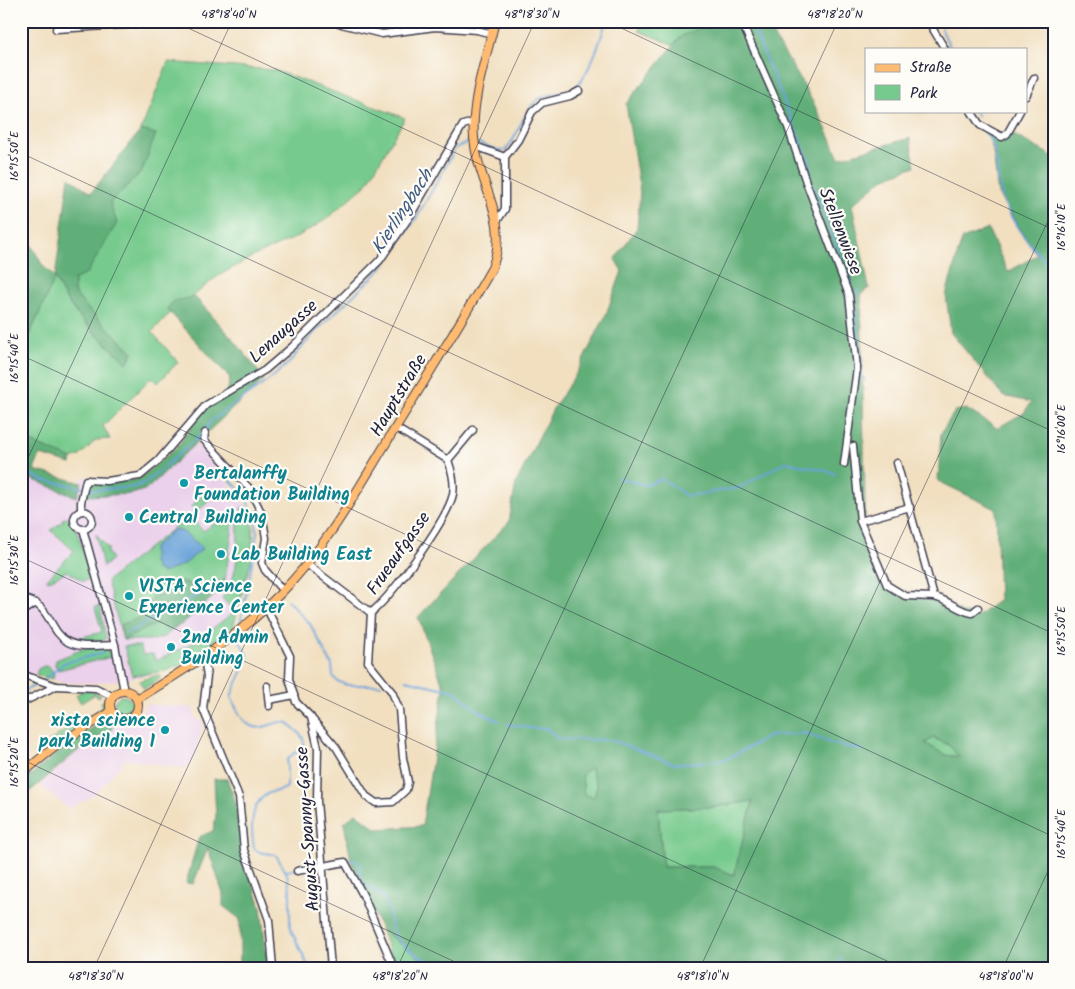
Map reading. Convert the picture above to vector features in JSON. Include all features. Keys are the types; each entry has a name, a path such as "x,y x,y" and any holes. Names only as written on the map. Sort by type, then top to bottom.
{"main road":[{"name":"Hauptstraße","path":"137,699 204,658 236,635 308,565 339,520 396,428 492,268 498,248 497,220 484,181 475,143 474,122 478,91 495,21"},
{"path":"124,690 130,692 137,699 137,711 129,718 118,718 111,712 109,706 112,696 124,690"},
{"path":"21,774 60,743 111,712"}],"street":[{"path":"56,29 191,21"},
{"path":"329,21 382,34 434,27 477,30 492,34"},
{"name":"Stellenwiese","path":"741,21 788,127 806,182 849,295 857,368 844,464"},
{"path":"928,21 944,48"},
{"path":"1028,92 1034,78"},
{"path":"497,220 505,209 505,157 518,140 532,112 542,103 570,96 579,91"},
{"path":"972,112 980,124 1002,137 1007,134 1019,112"},
{"name":"Lenaugasse","path":"81,511 86,480 107,481 140,476 158,461 206,406 265,370 369,274 410,216 463,125 474,122"},
{"path":"475,143 505,157"},
{"path":"396,428 448,460 473,430"},
{"path":"205,433 204,440 249,488 262,514 266,538 262,563 264,570 283,591"},
{"path":"853,446 860,521 887,585 905,596 934,597 950,602 964,612 972,613 978,608"},
{"name":"Frueaufgasse","path":"308,565 371,613 379,606 415,559 448,506 453,494 453,476 448,460"},
{"path":"897,464 934,597"},
{"path":"860,521 910,507"},
{"path":"81,511 88,513 91,518 90,526 84,529 76,526 74,521 76,514 81,511"},
{"path":"84,529 115,644 124,690"},
{"path":"21,599 38,604 64,639 76,645 115,644"},
{"path":"21,612 38,604"},
{"name":"August-Spanny-Gasse","path":"266,607 290,656 289,679 296,702 311,716 318,748 317,801 331,968"},
{"path":"311,716 336,748 366,796 376,803 393,802 406,790 408,782 403,758 398,709 392,692 368,662 371,613"},
{"path":"204,658 207,676 203,709 239,797 244,850 269,920 273,968"},
{"path":"21,674 56,686 96,688 112,696"},
{"path":"21,703 56,686"},
{"path":"267,686 269,703 294,695"},
{"path":"297,871 345,862 363,895 394,968"}],"shaded area":[{"path":"198,445 246,506 253,527 250,564 233,628 188,662 166,671 134,678 95,683 69,683 21,672 21,614 26,611 24,597 21,596 21,475 77,497 82,483 81,478 84,477 115,485 139,481 164,462"},
{"path":"146,704 193,708 195,718 203,722 192,763 184,768 126,759 94,795 69,809 40,785 87,743 112,730 112,724 124,726 136,721 142,714"}],"green space":[{"path":"643,21 707,21 700,28 678,40 674,45 639,31"},
{"path":"707,21 763,21 805,87 839,158 910,138 915,166 883,179 852,205 869,288 861,294 866,553 890,588 908,596 940,601 962,613 977,617 999,600 996,509 938,481 941,433 955,411 966,409 997,428 1024,413 1031,402 1003,396 951,333 946,295 962,239 988,229 1008,272 1037,255 998,194 993,151 987,133 1002,139 1012,134 1054,157 1054,968 433,968 381,929 352,865 344,823 356,813 377,829 422,826 444,688 418,617 509,522 516,483 553,409 576,374 605,317 622,271 615,259 637,228 640,192 626,104 681,36 703,27","holes":["934,738 949,745 959,757 945,755 925,743","590,767 597,786 594,797 584,795 582,775","753,801 734,875 713,867 663,867 658,809 715,807"]},
{"path":"168,62 274,70 405,118 366,185 325,220 297,237 254,256 218,276 166,317 152,332 178,362 158,383 152,377 103,426 110,439 96,440 80,456 72,459 21,438 21,354 55,277 68,302 96,334 127,363 133,352 85,306 74,292 74,280 110,203 142,171 155,134 141,130"},
{"path":"141,130 156,134 142,171 110,203 117,223 87,273 74,280 74,292 85,306 133,352 127,363 77,313 61,291 55,278 21,354 21,227 43,266 55,277 69,177 91,193"},
{"path":"195,297 234,340 264,379 147,489 132,494 86,496 89,482 140,478 178,446 198,417 228,389 230,378 167,309 173,301"},
{"path":"21,438 72,459 71,464 40,455 34,470 82,483 77,497 21,475"},
{"path":"212,490 214,493 206,504 196,512 191,506 206,491"},
{"path":"246,506 253,527 253,538 250,564 233,628 188,662 166,671 132,676 124,646 140,646 143,655 153,654 156,661 195,642 234,612 222,598 228,589 235,569 238,548 238,516 241,515 241,508"},
{"path":"230,513 234,518 224,587 164,637 153,640 123,640 107,581 190,515 203,531"},
{"path":"69,517 77,532 92,579 83,581 67,571 48,581 47,579 74,551 51,530 63,521 62,519"},
{"path":"96,534 109,550 107,552 112,559 103,567"},
{"path":"226,580 224,587 181,625 166,629 159,623 123,640 120,625 146,615 150,600 165,585 178,581 203,587"},
{"path":"100,606 106,638 103,641 76,640 74,634 78,638 102,632 95,607"},
{"path":"85,648 107,648 111,657 58,670 55,665 56,660"},
{"path":"49,666 54,674 53,679 36,675 38,669"},
{"path":"157,675 161,677 144,689 139,681"},
{"path":"83,690 101,695 98,698 95,694 81,703 76,695"},
{"path":"119,696 127,696 132,701 130,712 119,714 114,709 114,701"},
{"path":"105,700 103,710 49,747 49,741 103,707 101,702"},
{"path":"101,723 112,724 112,730 87,743 21,799 21,783 80,735"},
{"path":"933,738 949,745 960,757 945,755 925,743"},
{"path":"590,767 597,786 595,797 584,795 582,775"},
{"path":"214,779 227,779 234,797 247,865 261,907 268,968 240,968 240,919 223,906 223,894 208,848 193,884 186,883 199,837 213,831 216,816"},
{"path":"753,800 734,875 713,867 663,867 658,809 715,807"},
{"path":"381,929 433,968 396,968"}],"water":[{"path":"174,529 183,532 203,548 186,563 164,573 156,569 153,561 153,548"}],"waterway":[{"name":"Kierlingbach","path":"478,143 499,151 506,150 527,112 536,101 540,98 569,91 576,86 592,60 606,21"},
{"path":"747,21 754,30 810,163 811,178"},
{"path":"941,28 951,48"},
{"path":"976,112 978,117"},
{"path":"984,131 995,152 1001,193 1015,224 1030,244 1054,269"},
{"name":"Kierlingbach","path":"21,469 42,480 94,490 134,487 146,482 200,436 212,420 269,380 289,363 314,333 380,270 417,217 456,148 471,141"},
{"path":"812,184 852,284"},
{"path":"858,290 854,303 862,365"},
{"path":"861,372 865,380"},
{"path":"127,633 183,602 223,584 249,581 257,532 254,513 241,491 227,477 218,461 200,441 200,436"},
{"path":"618,478 646,485 662,479 687,496 739,488 785,462 835,474"},
{"path":"239,628 249,581"},
{"path":"287,600 310,624 332,665 333,676 337,681 347,685 381,685"},
{"path":"239,632 240,642 248,655 231,697 239,713 244,721 251,726 261,727 280,722 288,723 303,738 303,751 294,753 287,760 287,787 283,790 269,793 258,803 253,818 252,834 254,848 259,852 276,855 287,874 290,889 290,924 309,968"},
{"path":"45,679 64,663 103,653"},
{"path":"406,680 454,691 479,711 499,721"},
{"path":"21,693 41,682"},
{"path":"507,724 548,729 558,739 611,740 675,764 725,760 770,736 805,733 833,744 863,750"},
{"path":"345,859 357,860 360,865 361,879 385,900 389,910 391,926 404,946 441,968"},
{"path":"325,862 340,860"},
{"path":"286,871 296,869"},
{"path":"835,968 842,957"}],"place":[{"name":"Bertalanffy Foundation Building","path":"184,483"},
{"name":"Central Building","path":"129,517"},
{"name":"Lab Building East","path":"221,554"},
{"name":"VISTA Science Experience Center","path":"129,596"},
{"name":"2nd Admin Building","path":"171,647"},
{"name":"xista science park Building 1","path":"165,730"}]}
